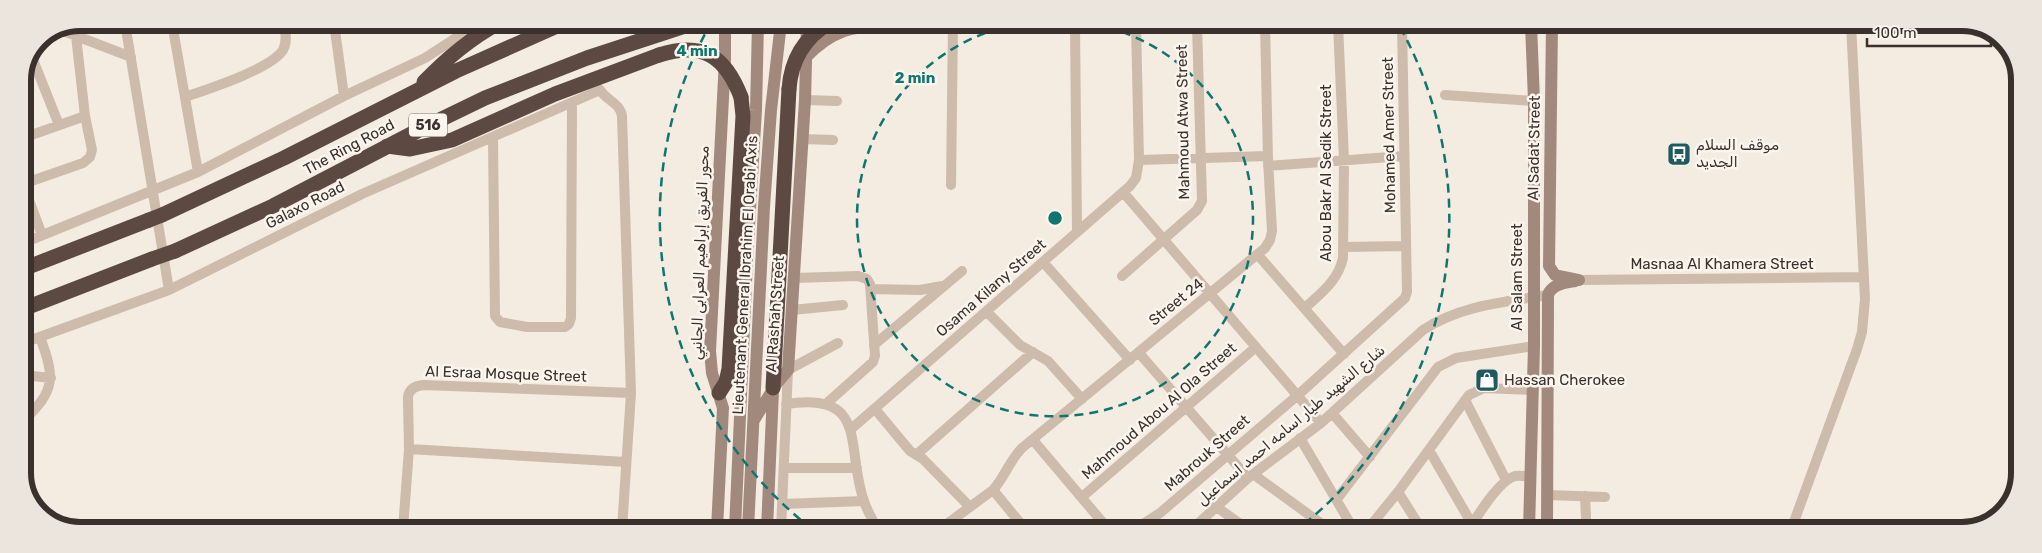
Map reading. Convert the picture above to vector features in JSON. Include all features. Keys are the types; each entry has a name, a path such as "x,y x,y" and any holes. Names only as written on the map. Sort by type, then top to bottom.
{"highway":[{"path":"416,90 438,68 484,31"},
{"name":"The Ring Road","path":"31,266 156,218 284,158 416,90 545,31"},
{"name":"The Ring Road","path":"31,306 175,251 274,206 387,146 519,84 587,58 669,31"},
{"path":"774,388 789,89 791,73 800,50 819,31"},
{"path":"387,146 410,149 452,140 554,94 659,55 681,49 692,50 714,57 730,72 741,97 743,116 729,369 726,382 720,393"}],"street":[{"path":"127,31 169,290"},
{"path":"173,31 198,172"},
{"path":"185,97 248,73 270,62 283,49 285,44 284,31"},
{"path":"335,31 344,96"},
{"path":"31,239 198,172 344,96 425,58 467,31"},
{"name":"محور الفريق إبراهيم العرابى الجانبي","path":"717,522 723,408 720,393 712,373 710,351 725,31"},
{"name":"Lieutenant General Ibrahim El Orabi Axis","path":"735,522 758,31"},
{"name":"Lieutenant General Ibrahim El Orabi Axis","path":"748,522 770,120 780,31"},
{"name":"Al Rashah Street","path":"781,522 786,404 805,100 806,31"},
{"path":"806,57 822,42 844,31"},
{"path":"951,185 953,31"},
{"path":"1075,31 1077,231"},
{"name":"Osama Kilany Street","path":"850,430 987,312 1123,192 1136,178 1139,160 1136,31"},
{"name":"Mahmoud Atwa Street","path":"1122,276 1200,206 1202,201 1196,31"},
{"name":"Street 24","path":"950,522 993,490 1000,482 1015,455 1258,255 1270,240 1272,230 1268,161 1265,31"},
{"name":"Abou Bakr Al Sedik Street","path":"1305,308 1335,280 1341,270 1344,159 1338,31"},
{"name":"Mohamed Amer Street","path":"1344,354 1405,298 1408,292 1402,31"},
{"name":"Al Salam Street","path":"1527,522 1531,477 1534,346 1534,100 1531,31"},
{"name":"Al Sadat Street","path":"1552,31 1550,269 1558,276 1579,280"},
{"path":"1794,522 1862,332 1865,299 1851,31"},
{"path":"68,33 131,57"},
{"path":"31,181 83,163 90,157 92,150 85,116 76,36"},
{"path":"35,63 59,125"},
{"name":"Galaxo Road","path":"31,340 169,290 362,194 600,90 606,98 618,105 622,116 631,393"},
{"path":"1445,95 1534,100"},
{"path":"805,100 837,101"},
{"path":"493,138 495,316 500,322 527,326 565,327 569,324 571,318 572,103"},
{"path":"31,135 85,116"},
{"path":"802,139 833,140"},
{"path":"1139,160 1268,161 1404,156"},
{"path":"1123,192 1321,423"},
{"path":"1534,195 1550,220"},
{"path":"31,207 42,235"},
{"path":"1343,247 1406,246"},
{"path":"1258,255 1344,354"},
{"path":"1042,262 1130,360"},
{"path":"874,345 962,271"},
{"path":"794,278 858,276 867,279 871,289 875,356 869,367 827,403"},
{"name":"Masnaa Al Khamera Street","path":"1579,280 1864,277"},
{"name":"Al Salam Street","path":"1547,522 1548,295 1554,286 1579,280"},
{"path":"871,289 920,290 945,286"},
{"name":"شارع الشهيد طيار اسامه احمد اسماعيل","path":"1199,522 1251,476 1321,423 1423,330 1438,320 1472,308 1548,295"},
{"path":"792,310 843,305"},
{"path":"987,312 1015,340 1048,362 1082,399"},
{"path":"31,412 45,396 50,378 50,363 40,337"},
{"path":"753,422 774,388 788,370 838,343"},
{"path":"1337,499 1432,374 1442,364 1456,358 1534,346"},
{"name":"Mahmoud Abou Al Ola Street","path":"1082,497 1256,347"},
{"path":"916,455 1033,352"},
{"path":"1139,353 1228,454 1251,476 1318,522"},
{"name":"Mabrouk Street","path":"1146,522 1160,513 1344,354"},
{"path":"31,376 50,378"},
{"name":"Al Esraa Mosque Street","path":"404,522 409,449 408,394 417,386 631,393"},
{"path":"767,522 774,388"},
{"path":"1374,522 1466,400 1476,390 1484,388 1533,390"},
{"path":"622,522 631,393"},
{"path":"1466,400 1506,480"},
{"path":"786,404 809,401 827,403 834,406 844,417 850,430 864,501 874,522"},
{"path":"875,409 910,451 923,459 969,506"},
{"path":"1332,413 1370,458"},
{"path":"1300,438 1350,522"},
{"path":"1033,440 1102,522"},
{"path":"409,449 626,462"},
{"path":"1429,450 1467,522"},
{"path":"784,468 857,468"},
{"path":"1474,522 1506,480 1522,475 1531,477"},
{"path":"993,490 1019,522"},
{"path":"1398,492 1417,522"},
{"path":"1548,495 1605,497"},
{"path":"1585,496 1586,518"},
{"path":"782,504 864,501"},
{"path":"1215,506 1238,522"}],"place":[{"name":"موقف السلام الجديد","path":"1679,154"},
{"name":"Hassan Cherokee","path":"1487,380"}]}
